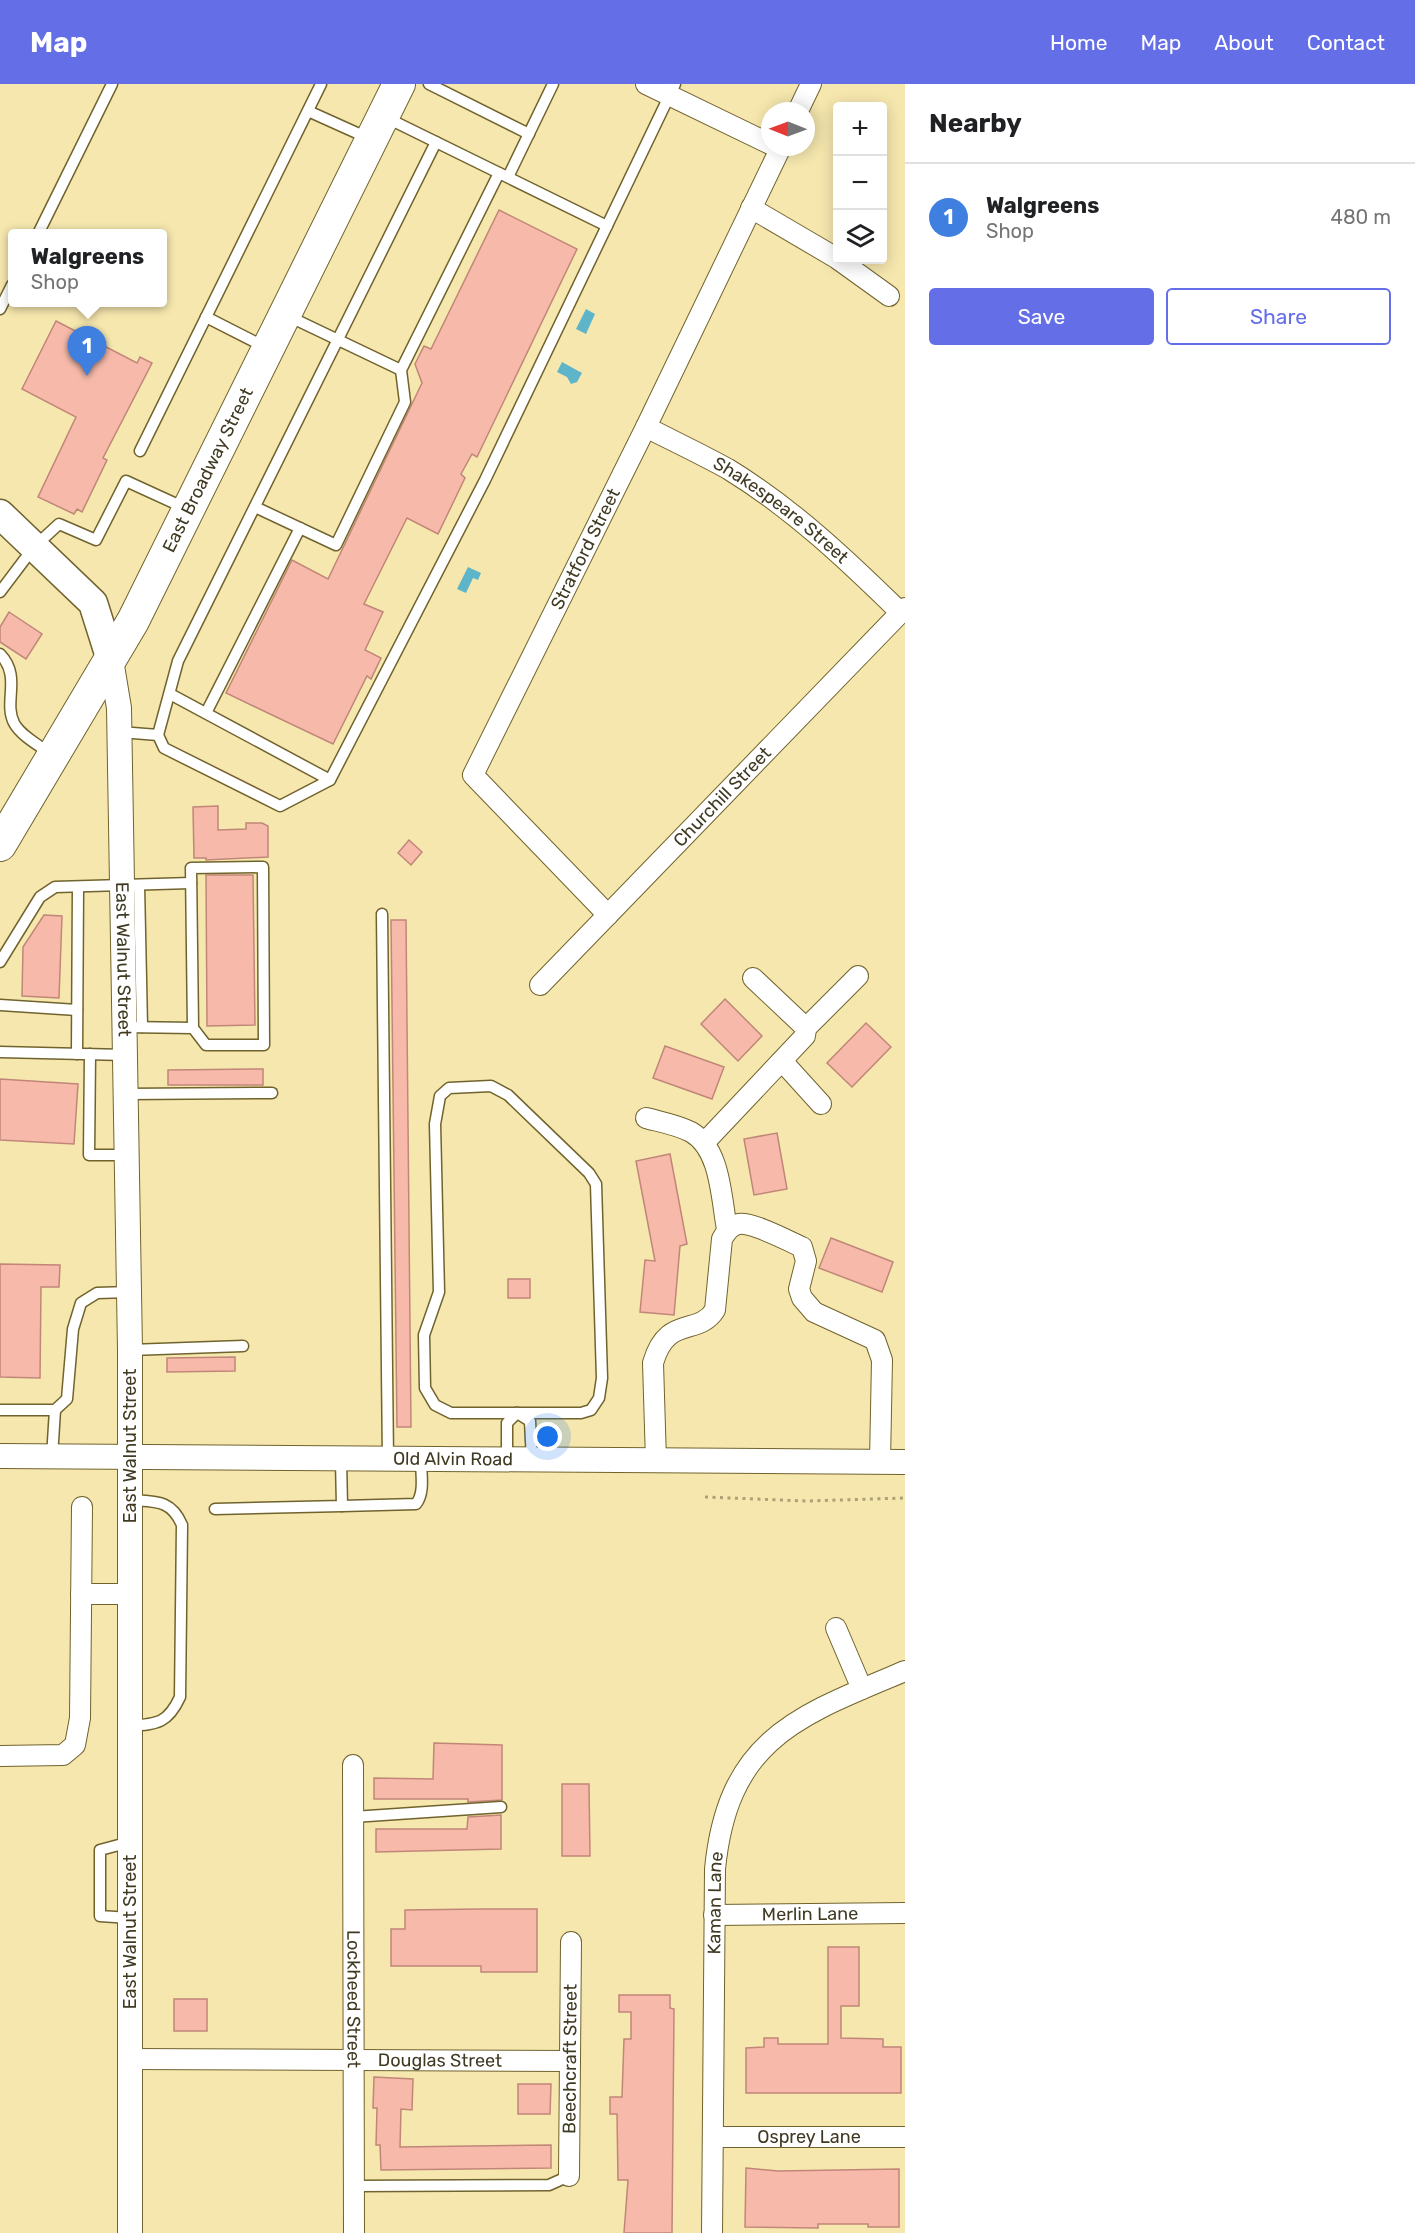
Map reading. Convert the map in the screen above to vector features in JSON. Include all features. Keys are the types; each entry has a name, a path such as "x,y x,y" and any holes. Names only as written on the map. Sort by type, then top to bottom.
{"main road":[{"name":"East Broadway Street","path":"0,845 134,621 399,84"},
{"path":"0,514 93,603 111,660"}],"street":[{"path":"646,84 673,90 761,137"},
{"path":"803,102 812,84"},
{"name":"Stratford Street","path":"608,915 473,775 646,427 751,208 773,156"},
{"path":"751,208 833,256"},
{"path":"845,264 889,296"},
{"name":"Shakespeare Street","path":"646,427 728,470 800,520 903,610"},
{"name":"Churchill Street","path":"540,985 903,610"},
{"name":"East Walnut Street","path":"111,660 119,708 131,885 133,1027 125,1055 130,1350 130,2233"},
{"path":"705,1142 805,1036 806,1028 858,976"},
{"path":"753,978 806,1028"},
{"path":"782,1061 821,1104"},
{"path":"646,1118 690,1131 705,1142 712,1157 727,1229 722,1239 715,1310 705,1320 674,1330 665,1337 653,1363 656,1461"},
{"path":"727,1229 738,1224 748,1225 802,1247 806,1261 799,1289 808,1307 874,1340 882,1360 880,1461"},
{"name":"Old Alvin Road","path":"0,1456 421,1461 905,1462"},
{"path":"0,1756 63,1755 75,1745 80,1718 82,1507"},
{"path":"81,1594 130,1594"},
{"path":"836,1628 862,1689"},
{"name":"Kaman Lane","path":"712,2233 715,1869 722,1823 730,1800 749,1765 780,1732 799,1718 905,1671"},
{"name":"Lockheed Street","path":"353,1765 354,2233"},
{"name":"Merlin Lane","path":"714,1915 905,1913"},
{"name":"Beechcraft Street","path":"569,2176 571,1942"},
{"name":"Douglas Street","path":"130,2059 570,2061"},
{"name":"Osprey Lane","path":"712,2137 905,2137"}],"lane":[{"path":"40,229 112,84"},
{"path":"140,450 321,84"},
{"path":"429,84 529,134"},
{"path":"255,507 336,545 405,402 402,370 504,175 529,134 553,84"},
{"path":"436,142 178,661 158,735 164,748 280,806 330,780 485,480 673,90"},
{"path":"308,111 436,142 608,226"},
{"path":"0,309 8,293"},
{"path":"285,314 402,370"},
{"path":"206,317 268,348"},
{"path":"0,592 34,547 58,524 96,540 126,481 188,510"},
{"path":"206,713 300,528"},
{"path":"0,654 13,681 11,712 14,724 54,756"},
{"path":"170,694 330,780"},
{"path":"120,732 158,735"},
{"path":"263,867 264,1045 206,1045 193,1028 191,868 263,867"},
{"path":"0,962 40,897 49,890 78,886 192,883"},
{"path":"77,1054 78,886"},
{"path":"381,914 388,1460"},
{"path":"0,1005 77,1010"},
{"path":"133,1027 193,1028"},
{"path":"0,1052 125,1055"},
{"path":"90,1054 89,1155 128,1155"},
{"path":"507,1461 507,1423 517,1413 581,1413 591,1410 599,1398 602,1378 596,1184 589,1173 508,1095 491,1086 449,1088 440,1096 435,1125 439,1292 424,1335 425,1388 435,1405 451,1413 517,1413 530,1421 532,1461"},
{"path":"126,1094 273,1092"},
{"path":"0,1410 55,1410 67,1399 73,1329 81,1303 98,1293 129,1292"},
{"path":"130,1350 243,1346"},
{"path":"52,1457 55,1410"},
{"path":"341,1460 342,1506"},
{"path":"215,1509 416,1504 421,1490 421,1461"},
{"path":"130,1500 162,1502 176,1513 182,1525 180,1696 173,1713 163,1721 152,1725 130,1726"},
{"path":"353,1817 501,1807"},
{"path":"354,2186 549,2185 569,2176"}],"path":[{"path":"705,1497 806,1501 905,1498"}],"water":[{"path":"586,309 595,314 586,334 576,329"},
{"path":"562,362 582,373 577,382 571,384 567,377 557,372"},
{"path":"468,567 481,573 478,580 473,578 466,593 457,589"}],"building":[{"path":"499,210 577,249 477,457 472,454 461,474 465,478 438,534 407,518 364,604 383,612 365,650 381,658 371,679 367,676 333,744 226,693 292,560 328,579 422,383 415,364 424,346 431,349"},
{"path":"56,321 137,363 140,357 152,363 103,458 107,460 82,512 77,509 74,514 38,497 76,417 22,389"},
{"path":"9,612 42,634 26,659 0,642 0,627"},
{"path":"218,806 218,830 246,829 246,823 262,823 268,826 268,857 206,860 206,858 194,858 193,807"},
{"path":"409,840 422,852 411,865 398,853"},
{"path":"206,875 253,875 255,1025 207,1026"},
{"path":"44,915 62,916 59,998 22,996 23,947"},
{"path":"391,920 406,920 411,1427 397,1427"},
{"path":"725,999 762,1036 738,1061 701,1024"},
{"path":"866,1023 891,1047 852,1087 827,1063"},
{"path":"665,1046 724,1067 712,1099 653,1078"},
{"path":"263,1069 263,1085 168,1085 168,1070"},
{"path":"0,1079 78,1084 74,1144 0,1140"},
{"path":"777,1133 787,1189 754,1195 744,1139"},
{"path":"670,1154 687,1244 680,1246 674,1315 640,1312 645,1260 655,1261 636,1161"},
{"path":"831,1238 893,1262 882,1292 819,1268"},
{"path":"0,1264 60,1265 59,1287 41,1287 40,1378 0,1377"},
{"path":"508,1279 530,1279 530,1298 508,1298"},
{"path":"235,1357 235,1371 167,1372 167,1358"},
{"path":"434,1743 502,1745 502,1800 468,1802 468,1799 374,1799 374,1778 433,1779"},
{"path":"562,1784 589,1784 590,1856 562,1856"},
{"path":"501,1815 501,1849 376,1852 376,1829 467,1829 468,1817"},
{"path":"537,1909 537,1972 481,1972 481,1966 391,1966 391,1929 405,1929 405,1910"},
{"path":"828,1947 859,1947 859,2006 841,2006 841,2038 883,2039 883,2047 901,2047 901,2093 746,2093 746,2048 764,2047 764,2038 778,2038 778,2044 828,2044"},
{"path":"619,1995 670,1995 670,2008 674,2009 672,2233 624,2233 628,2180 618,2180 617,2114 610,2114 610,2097 622,2097 624,2039 631,2039 631,2012 619,2012"},
{"path":"174,1999 207,1999 207,2031 174,2031"},
{"path":"374,2077 413,2079 412,2110 401,2109 400,2147 551,2145 551,2168 381,2170 380,2145 376,2145 377,2108 373,2108"},
{"path":"518,2084 551,2084 550,2114 518,2114"},
{"path":"746,2168 778,2171 899,2169 899,2227 868,2227 868,2224 818,2224 818,2228 745,2227"}],"place":[{"name":"Walgreens","path":"87,376"}]}
